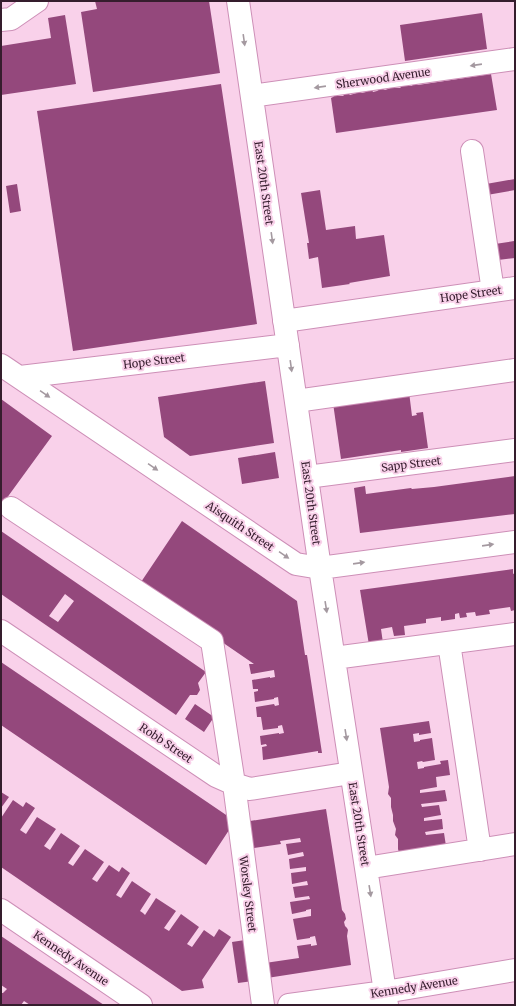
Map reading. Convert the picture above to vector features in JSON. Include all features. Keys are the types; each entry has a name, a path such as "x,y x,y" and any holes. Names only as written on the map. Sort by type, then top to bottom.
{"street":[{"path":"1,20 11,20 37,1"},
{"name":"East 20th Street","path":"238,1 320,568 386,998"},
{"name":"Sherwood Avenue","path":"252,96 515,59"},
{"path":"472,151 509,291"},
{"name":"Hope Street","path":"284,321 509,291"},
{"name":"Hope Street","path":"20,377 288,345"},
{"name":"Aisquith Street","path":"1,365 296,564 320,568 515,542"},
{"path":"296,401 515,370"},
{"name":"Sapp Street","path":"307,478 515,450"},
{"name":"Worsley Street","path":"11,508 212,641 234,784 263,1005"},
{"name":"Robb Street","path":"1,631 216,776 234,784 250,789 352,773"},
{"path":"334,658 515,634"},
{"path":"449,643 480,850"},
{"path":"366,868 515,844"},
{"name":"Kennedy Avenue","path":"1,910 141,1005"},
{"name":"Kennedy Avenue","path":"289,1005 386,998 515,970"}],"building":[{"path":"95,1 209,1 220,73 93,92 81,12 97,9"},
{"path":"482,13 487,49 405,61 400,25"},
{"path":"65,15 76,84 1,95 1,46 51,38 48,18"},
{"path":"491,74 497,110 336,133 331,98 334,96 343,96 345,94 350,95 372,90 373,92 380,89 385,90 393,87 400,88 402,86 412,86 413,84 418,85"},
{"path":"221,84 257,324 73,351 37,111"},
{"path":"515,179 515,190 487,195 486,184"},
{"path":"17,184 21,211 10,213 6,186"},
{"path":"320,190 326,230 355,226 356,239 384,235 390,276 322,288 318,257 309,259 307,243 309,243 301,193"},
{"path":"514,241 515,258 498,260 495,244"},
{"path":"265,381 274,443 190,456 164,437 158,397"},
{"path":"409,392 412,416 417,415 416,413 423,412 428,448 401,452 401,450 341,459 333,403"},
{"path":"1,399 52,436 1,506"},
{"path":"275,452 279,478 242,484 238,458"},
{"path":"515,476 515,514 360,533 354,488 365,486 366,494 411,488 434,487"},
{"path":"182,521 297,601 322,753 318,753 318,751 263,760 262,747 267,746 266,744 261,745 260,736 284,733 282,725 278,726 278,728 263,730 261,717 257,717 256,707 274,704 275,706 279,705 278,697 255,702 254,692 258,691 258,689 253,689 252,680 275,677 274,670 251,674 249,664 254,664 139,585"},
{"path":"1,531 206,672 198,683 200,690 197,695 190,695 176,715 1,594","holes":["65,594 74,601 58,622 49,616"]},
{"path":"513,569 513,574 515,573 515,610 511,611 510,607 489,610 490,614 476,616 475,612 466,613 467,617 460,618 459,613 455,614 455,619 441,621 441,617 426,619 426,623 404,626 405,635 394,636 392,627 381,629 383,643 369,645 360,590"},
{"path":"1,662 235,821 206,865 1,725"},
{"path":"195,704 214,717 204,732 185,719"},
{"path":"429,721 431,733 419,735 419,733 413,734 414,742 432,738 435,760 417,762 418,769 441,764 440,761 448,760 450,775 436,777 437,787 420,790 420,793 445,790 447,801 421,804 422,807 439,805 441,815 424,818 424,821 442,819 443,829 425,832 426,835 444,833 446,846 399,853 398,839 395,835 396,829 393,821 391,798 388,794 389,787 380,728"},
{"path":"1,792 9,797 1,808"},
{"path":"13,800 23,807 26,802 35,808 20,830 26,834 37,817 56,829 44,846 50,850 61,833 80,846 68,863 73,866 85,849 104,862 92,879 97,882 109,865 119,872 122,867 130,873 116,895 121,898 132,881 151,894 140,911 145,915 156,898 176,911 164,928 169,931 181,914 199,927 187,944 192,947 204,930 214,937 219,929 231,937 202,980 204,988 182,991 1,867 1,818"},
{"path":"326,809 342,910 346,919 344,922 348,930 347,936 351,965 267,978 265,963 299,958 297,946 311,944 311,946 317,945 315,936 297,940 293,919 311,916 311,909 292,914 290,902 310,899 309,896 295,898 293,887 308,885 307,881 292,884 291,873 306,871 306,867 290,869 289,859 304,856 303,852 288,855 286,844 301,842 300,838 280,841 281,844 248,849 244,822"},
{"path":"1,936 104,1005 30,1005 24,1001 21,1005 1,1005 1,995 7,989 1,985"},
{"path":"245,940 253,981 238,983 232,942"}]}
